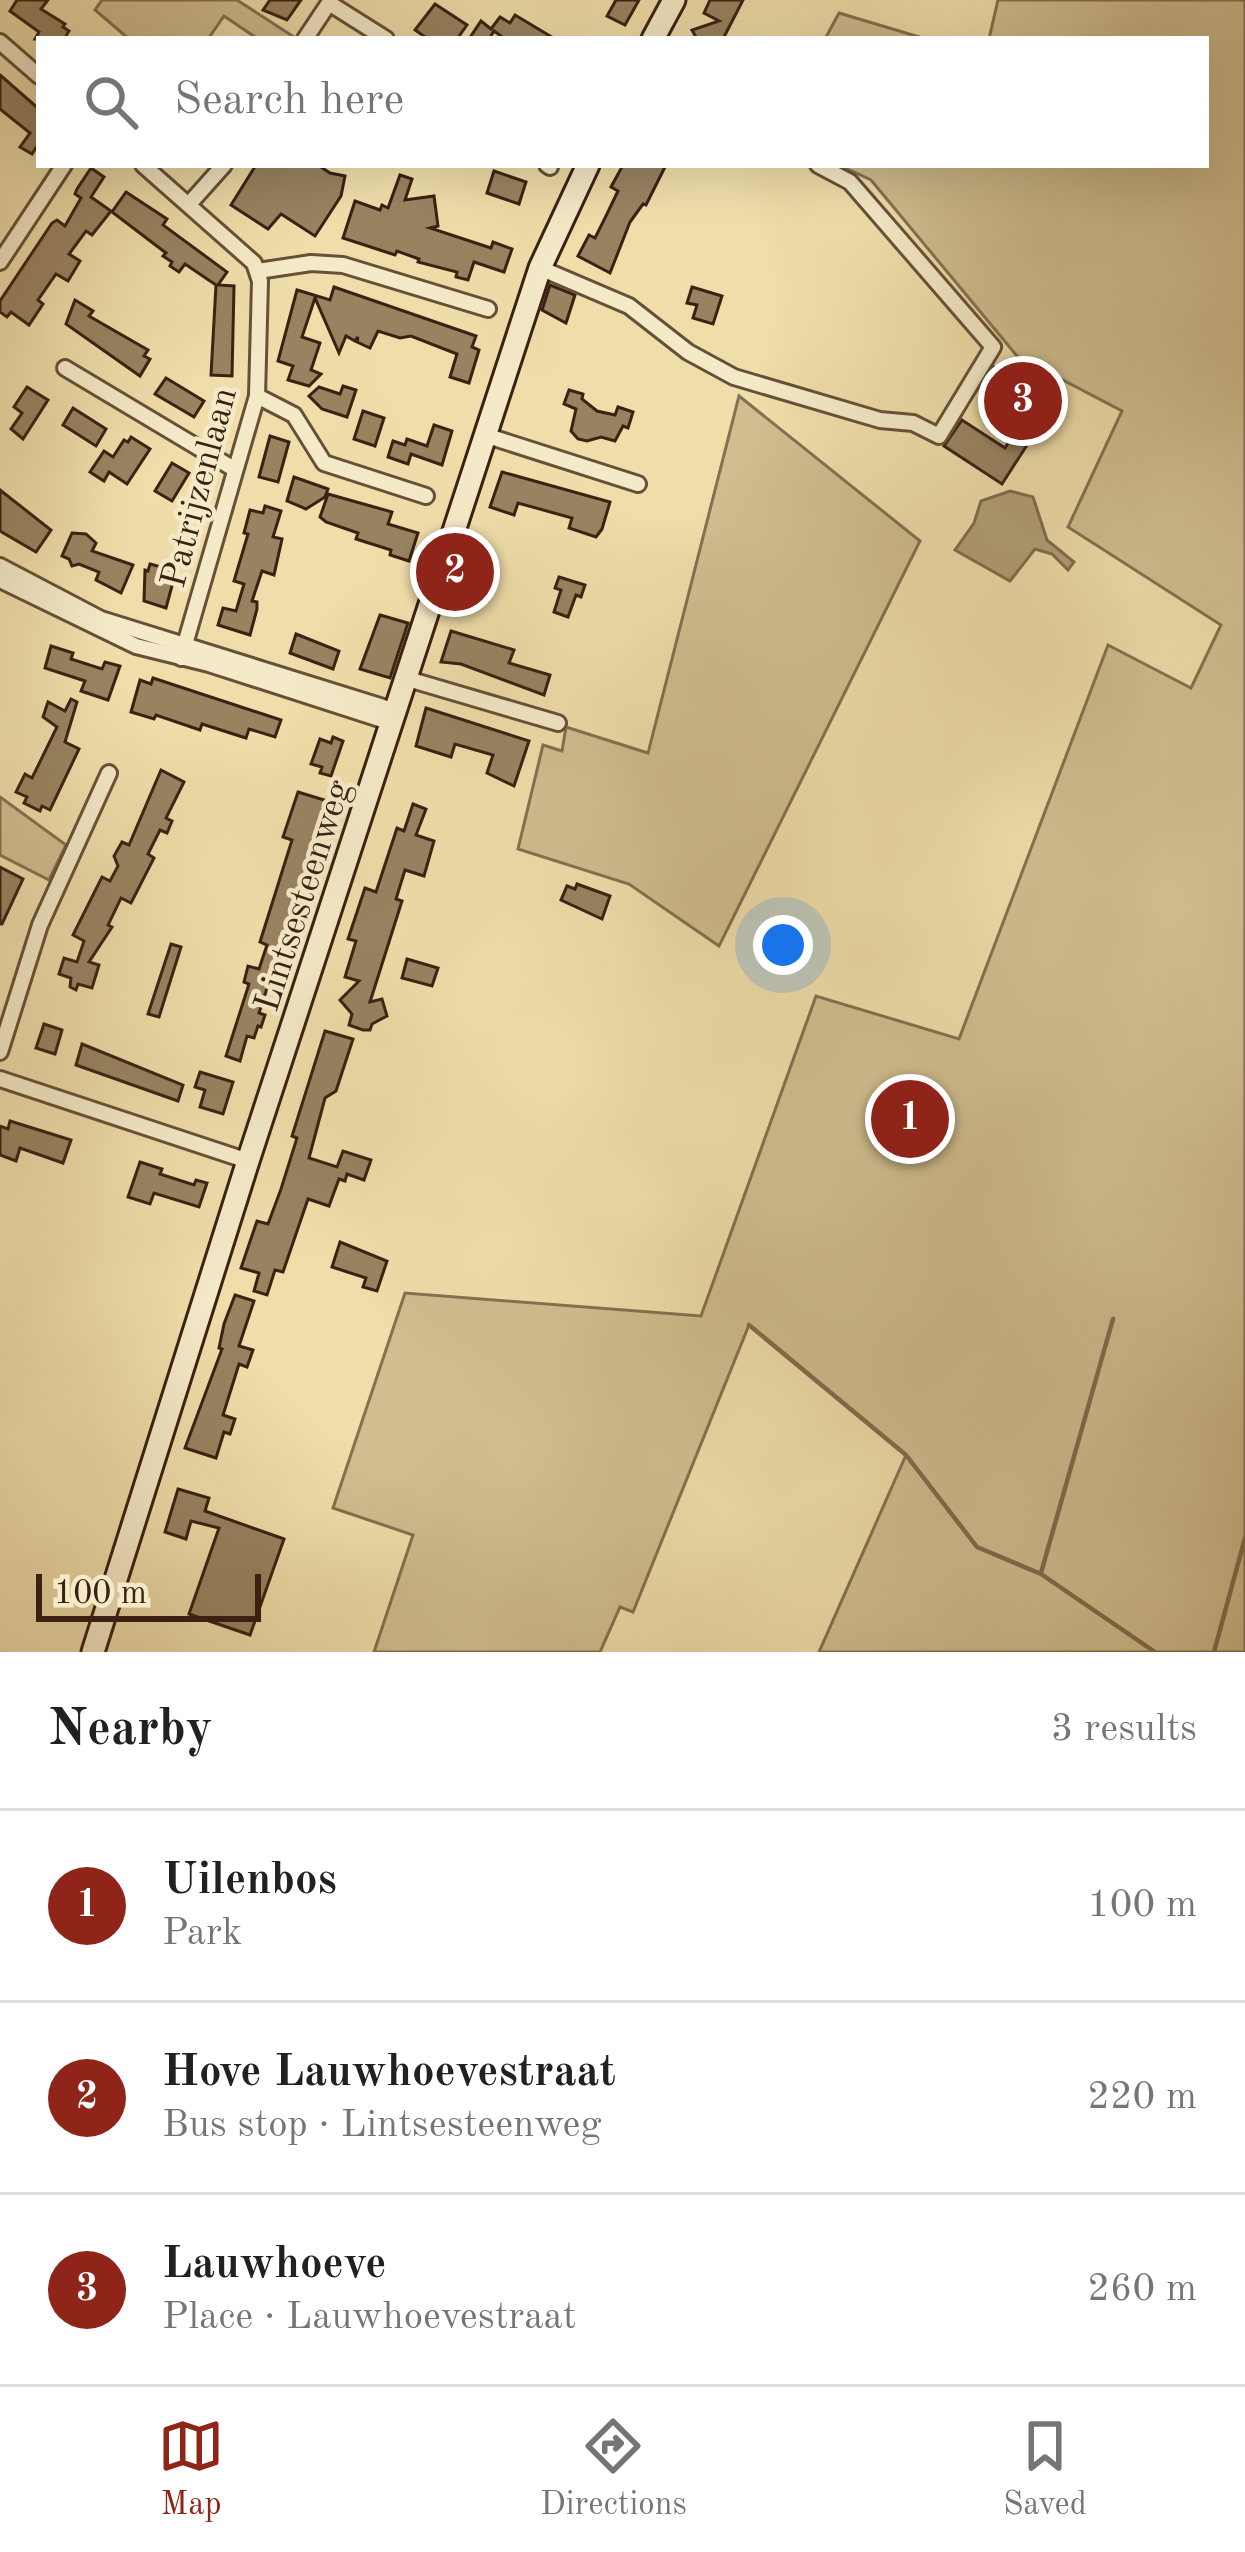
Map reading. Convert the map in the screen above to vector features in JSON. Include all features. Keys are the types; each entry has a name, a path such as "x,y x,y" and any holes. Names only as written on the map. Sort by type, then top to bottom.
{"street":[{"path":"655,36 674,0"},
{"path":"307,36 330,2 381,36"},
{"path":"0,42 36,73"},
{"path":"0,262 62,168"},
{"path":"147,168 190,203 258,272 310,263 343,265 488,309"},
{"path":"190,203 221,168"},
{"name":"Lintsesteenweg","path":"93,1652 540,268 587,168"},
{"path":"540,268 629,306 688,352 734,377 880,420 913,423 939,436 993,347 850,182 824,168"},
{"name":"Patrijzenlaan","path":"184,650 257,396 258,272"},
{"path":"65,368 234,470"},
{"path":"257,396 294,415 324,463 426,496"},
{"path":"488,436 638,484"},
{"path":"0,566 101,619 394,717"},
{"path":"0,580 98,631 184,650"},
{"path":"408,679 558,723"},
{"path":"0,1052 40,925 110,773"},
{"path":"0,1078 248,1161"}],"shaded area":[{"path":"102,0 237,0 292,36 254,36 224,16 210,36 125,36 95,10"},
{"path":"998,0 1245,0 1245,1652 819,1652 906,1455 749,1325 633,1612 620,1607 600,1652 374,1652 413,1535 333,1508 405,1293 701,1316 816,996 959,1039 1108,645 1191,688 1221,625 1068,527 1122,411 1017,356 871,180 845,168 1209,168 1209,36 990,36"},
{"path":"839,13 916,36 827,36"},
{"path":"739,396 920,541 719,946 629,884 518,849 543,745 562,751 566,727 648,753"},
{"path":"1010,491 1033,497 1047,540 1074,562 1068,570 1052,554 1035,549 1010,581 955,550 974,523 981,501"},
{"path":"0,797 66,845 49,880 0,855"}],"building":[{"path":"17,0 48,0 41,9 69,31 66,36 37,36 39,32 10,11"},
{"path":"270,0 301,0 287,20 263,10"},
{"path":"616,0 639,0 625,25 607,16"},
{"path":"710,0 743,0 725,36 695,36 692,30 719,21 704,13"},
{"path":"435,4 467,25 459,36 424,36 415,30"},
{"path":"515,15 550,36 501,36 494,31 491,36 471,36 481,21 491,29 500,17 510,23"},
{"path":"0,75 36,106 32,154 20,147 30,133 0,109"},
{"path":"91,168 104,177 91,197 111,211 92,235 86,231 69,254 80,261 68,281 56,274 38,300 43,304 29,325 11,312 7,317 0,312 0,301 52,223 57,220 65,226 81,198 75,194 77,189"},
{"path":"254,168 322,168 345,176 341,196 315,236 281,214 268,229 231,205"},
{"path":"621,168 664,168 646,205 630,222 610,273 578,256 589,235 595,238 618,191 611,187"},
{"path":"494,171 526,182 519,204 487,193"},
{"path":"400,175 412,179 405,200 434,196 438,226 430,228 491,248 493,242 512,249 504,272 474,262 468,280 397,251 395,255 343,238 355,201 380,210 382,205 388,208"},
{"path":"126,192 167,219 163,225 227,272 218,285 234,286 232,376 211,375 216,285 185,264 179,272 170,266 172,262 163,256 166,253 112,212"},
{"path":"550,285 575,295 566,323 542,310"},
{"path":"334,287 476,336 472,347 479,350 469,383 450,377 457,354 411,336 400,338 378,331 370,348 357,342 358,337 355,341 346,336 339,353 315,298 302,337 320,343 311,370 321,374 309,386 288,380 293,366 278,361 297,290 330,300"},
{"path":"692,287 722,296 713,324 693,318 697,305 687,303"},
{"path":"75,300 93,311 89,316 148,350 144,356 150,359 140,376 66,324"},
{"path":"994,367 1052,406 1002,484 944,446 962,420 1005,448 1025,415 981,388"},
{"path":"166,378 204,401 194,417 155,394"},
{"path":"343,386 356,390 347,417 322,409 309,396 319,387 340,394"},
{"path":"27,387 48,400 23,439 11,429 22,413 14,407"},
{"path":"569,390 583,394 582,399 597,411 615,415 618,407 633,412 628,428 623,426 615,441 578,439 571,431 576,409 564,404"},
{"path":"73,408 106,429 96,446 63,425"},
{"path":"363,411 384,418 375,446 354,439"},
{"path":"434,425 452,431 442,465 411,454 408,464 388,457 393,441 405,445 407,439 427,446"},
{"path":"270,436 289,442 278,482 259,477"},
{"path":"131,437 150,449 127,484 109,472 104,481 90,472 104,451 113,457"},
{"path":"172,463 189,473 172,501 155,491"},
{"path":"502,472 610,502 602,529 596,537 569,528 572,518 518,503 514,515 490,507"},
{"path":"294,477 328,489 325,497 306,509 287,501"},
{"path":"0,490 51,530 36,552 0,531"},
{"path":"328,494 392,512 388,524 418,533 409,561 356,539 358,533 326,522 320,517"},
{"path":"265,506 281,511 273,537 282,539 274,575 262,571 252,601 257,602 257,609 250,635 218,625 223,608 236,611 244,584 234,581 250,510 263,513"},
{"path":"72,533 86,534 96,543 92,551 133,565 121,593 96,580 99,572 72,566 62,556"},
{"path":"150,564 176,571 166,608 144,601 145,570"},
{"path":"559,577 585,585 568,617 554,612 561,590 555,588"},
{"path":"380,615 408,623 390,678 360,669"},
{"path":"451,631 514,650 509,663 550,675 544,695 461,664 441,662"},
{"path":"296,634 339,651 333,669 290,653"},
{"path":"51,646 73,653 71,659 102,669 105,662 120,666 108,700 81,691 85,681 45,668"},
{"path":"153,678 281,720 275,737 249,729 246,738 202,724 200,730 131,712 140,680 151,684"},
{"path":"71,699 77,702 65,742 79,749 50,810 42,806 40,811 24,803 27,797 16,792 25,774 32,778 57,727 43,717 48,702 65,711"},
{"path":"426,708 529,741 514,786 487,773 493,755 455,744 451,757 416,746"},
{"path":"333,737 343,741 331,776 311,764 320,739 331,743"},
{"path":"161,770 184,782 166,818 172,821 167,833 160,830 148,854 154,858 131,903 121,898 108,925 112,927 89,962 99,965 92,988 78,984 76,990 70,987 71,978 59,974 64,958 77,962 84,941 73,935 102,877 110,881 118,866 114,856 122,842 129,845"},
{"path":"298,792 334,803 302,892 296,890 274,984 269,982 259,1013 265,1015 261,1027 254,1038 247,1036 240,1061 226,1056 249,984 244,982 248,966 259,969 267,945 260,942 292,840 283,837"},
{"path":"413,804 426,809 416,835 434,841 424,876 405,870 396,899 402,901 370,1002 382,999 387,1016 363,1030 349,1025 352,1014 340,1000 359,981 345,977 356,941 348,939 365,888 376,892 397,828 404,831"},
{"path":"0,867 23,879 2,924 0,924"},
{"path":"577,884 610,896 602,919 561,900 567,886 575,889"},
{"path":"171,944 181,947 159,1017 148,1014"},
{"path":"407,959 438,968 432,986 402,978"},
{"path":"44,1024 62,1030 55,1054 36,1048"},
{"path":"325,1031 353,1039 336,1091 325,1098 309,1158 337,1167 343,1151 371,1160 364,1180 347,1174 345,1181 339,1179 329,1206 308,1199 283,1272 275,1270 267,1295 254,1291 259,1273 241,1268 257,1221 268,1224 281,1189 297,1138 292,1136"},
{"path":"82,1044 183,1085 178,1101 76,1065"},
{"path":"200,1072 233,1082 223,1114 200,1107 205,1090 195,1087"},
{"path":"10,1121 71,1140 63,1163 20,1148 16,1161 0,1155 0,1126 8,1129"},
{"path":"140,1162 194,1185 196,1180 207,1183 199,1207 154,1193 150,1204 128,1197"},
{"path":"340,1242 387,1261 377,1291 363,1287 366,1278 332,1267"},
{"path":"235,1295 254,1301 239,1346 253,1350 247,1367 239,1364 223,1415 235,1419 230,1434 224,1432 216,1458 185,1448 222,1349 224,1324"},
{"path":"178,1489 209,1498 205,1511 284,1539 250,1635 189,1614 219,1528 191,1521 186,1539 165,1532"}],"waterway":[{"path":"135,638 147,642"},
{"path":"1041,1573 1113,1319"},
{"path":"749,1325 906,1455 977,1547 1041,1574 1155,1652"},
{"path":"1214,1652 1245,1538"}],"place":[{"name":"Lauwhoeve","path":"1023,401"},
{"name":"Hove Lauwhoevestraat","path":"455,572"},
{"name":"Uilenbos","path":"910,1119"}]}
